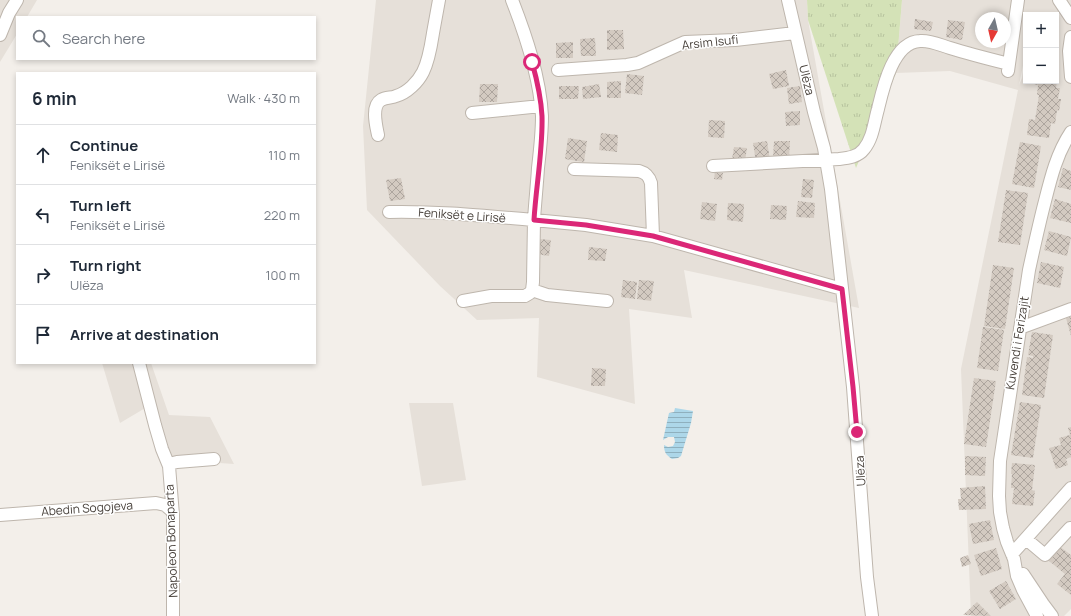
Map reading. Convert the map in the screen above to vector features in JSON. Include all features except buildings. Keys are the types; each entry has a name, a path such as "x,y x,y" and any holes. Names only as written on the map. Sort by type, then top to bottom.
{"street":[{"path":"0,35 5,11 17,0"},
{"path":"378,134 375,113 378,103 381,100 405,92 414,84 422,73 427,62 439,0"},
{"path":"463,301 491,296 524,296 532,290 534,220 542,133 541,106 538,82 512,0"},
{"name":"Ulëza","path":"788,0 827,159 853,387 867,577 872,616"},
{"path":"713,166 850,158 858,154 866,146 872,133 886,79 892,65 906,45 921,41 932,42 1008,68 1018,0"},
{"path":"1060,1 1071,18"},
{"name":"Arsim Isufi","path":"558,70 638,63 685,42 735,40 795,33"},
{"path":"1071,37 1069,51 1071,77"},
{"path":"472,113 541,106"},
{"name":"Kuvendi i Ferizajit","path":"1052,616 1035,612 1030,587 1013,557 1007,542 1000,512 999,481 1000,461 1029,270 1052,173 1071,132"},
{"path":"574,169 639,171 648,175 651,183 653,236"},
{"name":"Feniksët e Lirisë","path":"390,212 417,211 534,220 586,225 653,236 842,289"},
{"path":"532,290 547,294 607,301"},
{"path":"1020,328 1071,310"},
{"name":"Napoleon Bonaparta","path":"139,364 162,449 170,466 173,521 173,616"},
{"path":"170,466 177,462 214,459"},
{"path":"1013,557 1026,539 1071,488"},
{"name":"Abedin Sogojeva","path":"0,514 156,503 165,505 172,511"},
{"path":"1026,539 1045,555 1070,528"}],"shaded area":[{"path":"0,0 37,0 28,16 16,16 16,36 0,62"},
{"path":"376,0 807,0 808,20 859,308 684,270 692,318 629,309 635,404 537,377 539,318 477,320 440,286 367,210 363,126"},
{"path":"902,0 1071,0 1071,609 1064,616 971,616 961,369 1018,90 950,71 896,73"},
{"path":"102,364 151,364 169,415 210,417 234,464 161,459 147,407 120,423"},
{"path":"409,403 453,403 466,480 422,486"}],"green space":[{"path":"807,0 902,0 896,73 856,168 808,20"}],"water":[{"path":"675,408 693,411 681,456 672,459 664,450 664,445 668,447 673,446 675,442 674,437 668,437 663,440 669,413 674,412"}],"route":[{"path":"532,62 538,82 542,116 542,133 534,220 586,225 653,236 842,289 857,432"}]}
